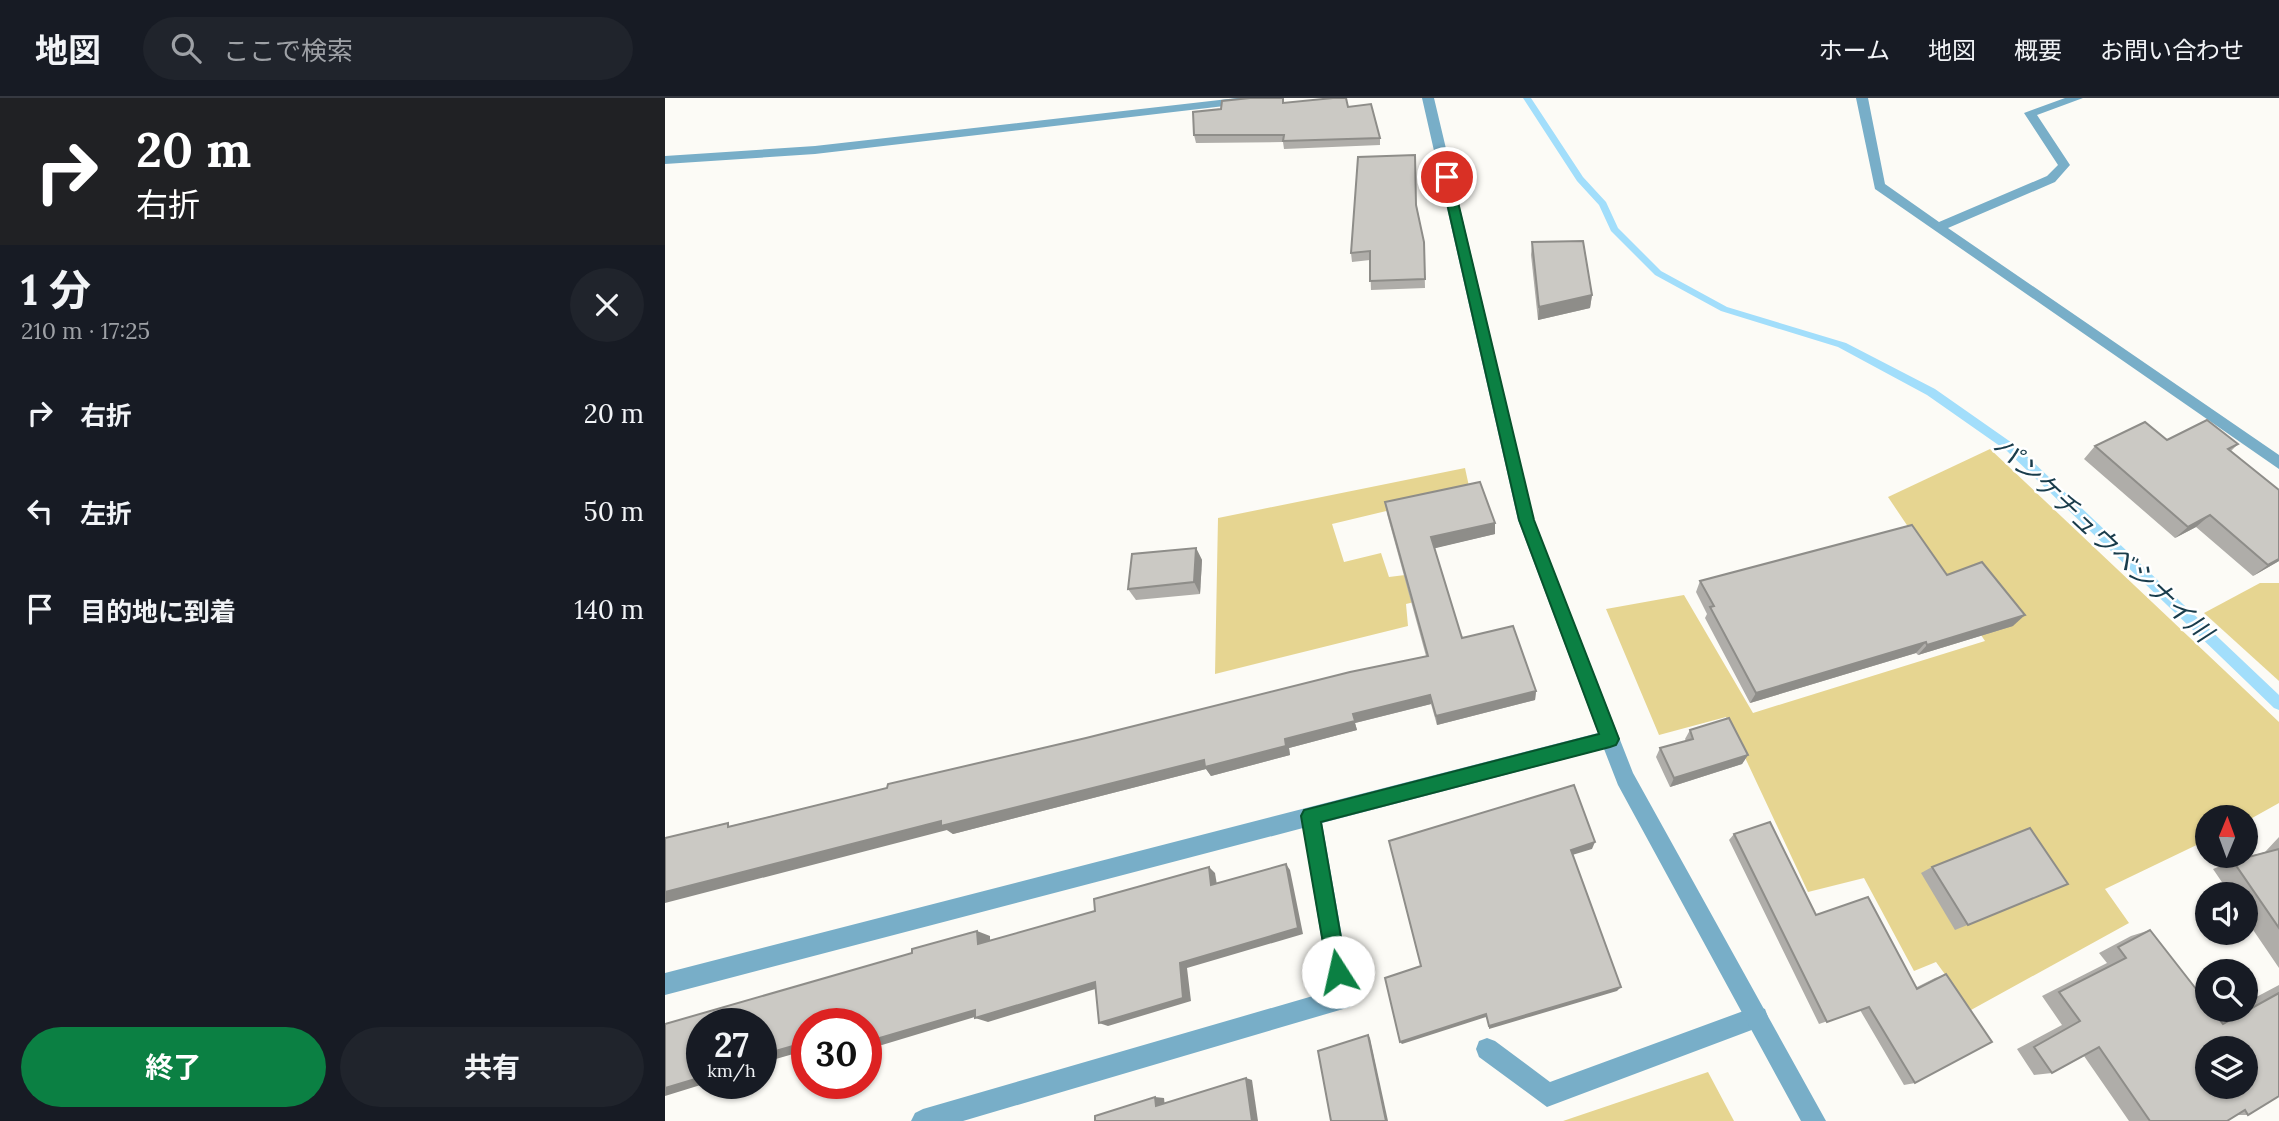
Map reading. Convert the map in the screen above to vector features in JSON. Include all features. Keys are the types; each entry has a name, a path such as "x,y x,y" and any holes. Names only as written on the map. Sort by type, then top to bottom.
{"street":[{"path":"665,160 815,149 1267,98"},
{"path":"1428,98 1527,520 1625,778 1814,1121"},
{"path":"1862,98 1879,186 1941,226 2279,463"},
{"path":"1941,226 2051,179 2064,165 2030,113 2077,98"},
{"path":"665,984 1610,739"},
{"path":"923,1121 1342,999 1311,816"},
{"path":"1487,1049 1547,1095 1757,1017"}],"shaded area":[{"path":"1990,449 2279,722 2279,803 2258,815 2258,805 2195,805 2195,846 2105,889 2129,923 1971,1010 1936,962 1914,971 1864,878 1808,892 1726,717 1659,735 1606,609 1684,595 1753,713 1985,641 1888,497"},
{"path":"1465,468 1470,491 1332,524 1344,562 1381,553 1389,577 1429,572 1439,596 1406,604 1408,626 1215,674 1218,518"},
{"path":"2260,583 2279,583 2279,681 2204,613"},
{"path":"1708,1072 1734,1121 1563,1121"}],"building":[{"path":"1283,98 1283,103 1346,98 1348,107 1371,104 1380,138 1283,141 1284,135 1194,135 1193,112 1221,109 1222,101"},
{"path":"1415,155 1416,205 1424,242 1425,279 1370,281 1370,251 1351,253 1358,157"},
{"path":"1583,241 1592,295 1539,307 1532,242"},
{"path":"2207,420 2238,444 2228,449 2279,490 2279,559 2268,565 2210,515 2188,527 2095,446 2145,422 2167,440"},
{"path":"1480,482 1495,523 1431,537 1462,638 1513,626 1536,691 1436,716 1430,695 1353,714 1355,721 1285,739 1286,746 1205,767 1204,760 941,826 941,821 665,892 665,838 728,823 728,827 887,788 888,784 1350,672 1428,656 1385,502"},
{"path":"1912,525 1947,575 1982,562 2025,615 1756,693 1710,607 1714,606 1700,581"},
{"path":"1196,548 1194,582 1128,589 1132,554"},
{"path":"1729,718 1748,755 1674,778 1660,748 1693,739 1690,730"},
{"path":"1574,785 1595,842 1571,850 1621,987 1489,1026 1486,1014 1400,1042 1385,978 1421,966 1389,841"},
{"path":"1770,822 1816,915 1868,897 1917,989 1946,974 1992,1042 1915,1083 1869,1007 1827,1022 1734,834"},
{"path":"2030,828 2068,884 1968,925 1932,867"},
{"path":"2279,849 2279,928 2258,897 2258,882 2247,882 2238,868 2258,868 2258,854"},
{"path":"1286,864 1298,928 1180,963 1183,998 1099,1023 1095,982 975,1018 975,1010 882,1037 882,1008 791,1008 791,1047 777,1050 777,1008 721,1008 912,953 912,949 977,931 978,944 1095,911 1094,899 1209,867 1211,885"},
{"path":"2150,930 2195,988 2195,1022 2258,1022 2258,1005 2279,993 2279,1096 2248,1115 2245,1110 2227,1121 2150,1121 2099,1047 2052,1073 2034,1047 2080,1021 2059,992 2126,958 2118,947"},
{"path":"686,1018 686,1082 665,1088 665,1024"},
{"path":"1368,1035 1386,1121 1331,1121 1318,1051"},
{"path":"1246,1078 1252,1121 1095,1121 1095,1116 1155,1097 1156,1106"}],"waterway":[{"name":"パンケチュウベシナイ川","path":"1527,98 1580,179 1603,204 1614,229 1658,273 1724,309 1842,345 1931,392 2011,448 2279,704"}],"route":[{"path":"1338,972 1311,816 1610,739 1527,520 1447,177"}]}
